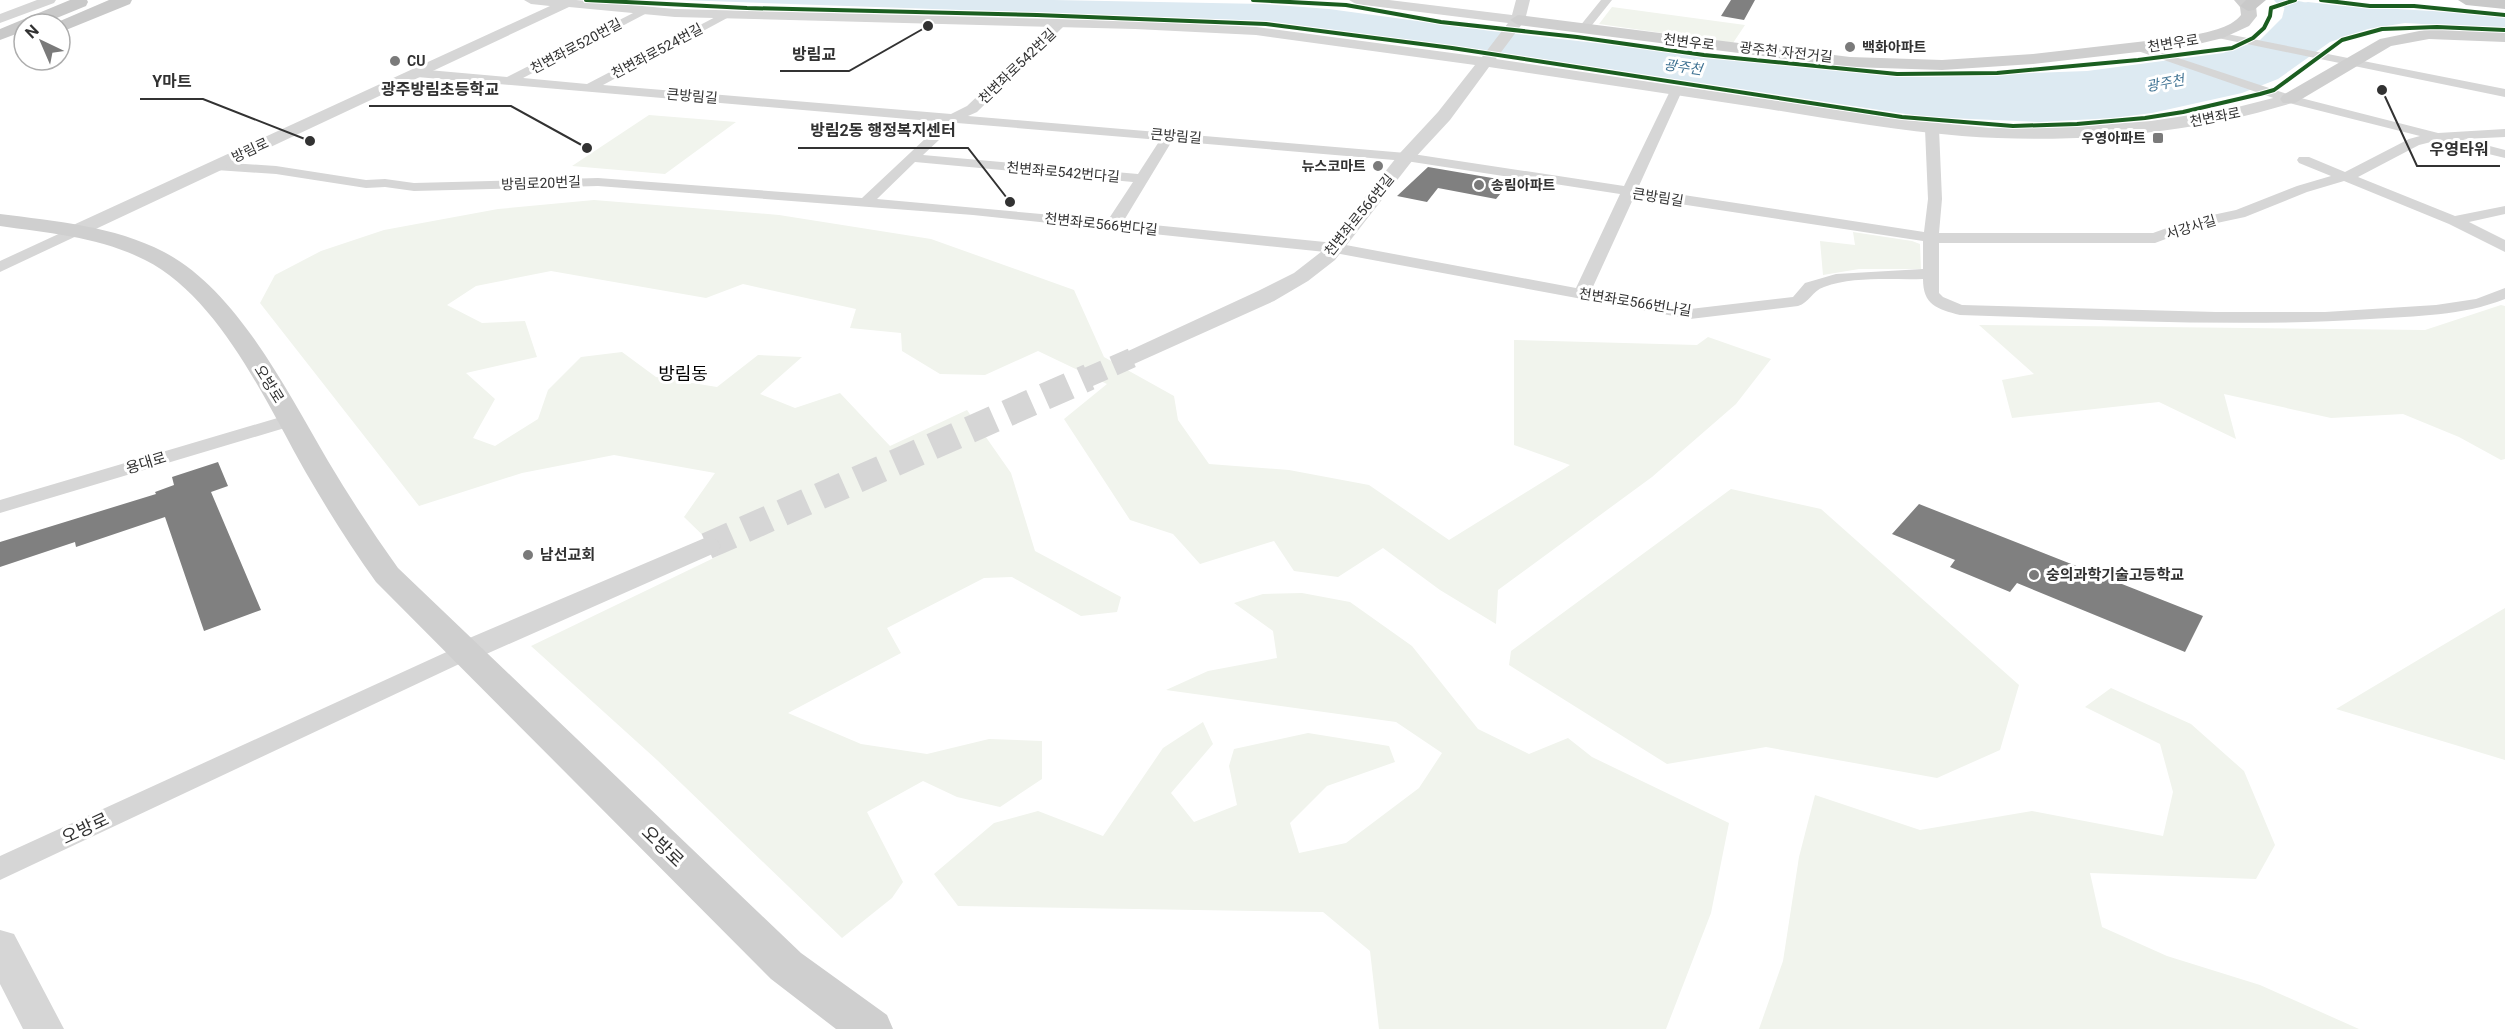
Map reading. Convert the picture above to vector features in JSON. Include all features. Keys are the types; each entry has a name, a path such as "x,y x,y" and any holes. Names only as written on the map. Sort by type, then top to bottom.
{"main road":[{"path":"57,12 85,0"},
{"path":"69,12 98,0"},
{"path":"72,15 110,0"},
{"path":"72,21 124,0"},
{"path":"2466,0 2505,4"},
{"name":"천변우로","path":"1518,20 1825,59 1898,64 1987,63 2139,48 2217,35 2243,22 2249,16 2250,2"},
{"name":"천변좌로","path":"2283,97 2386,42 2414,35 2505,37"},
{"name":"오방로","path":"0,220 78,230 103,236 145,251 174,267 193,282 221,312 267,379 348,521 387,575 786,966 871,1029"}],"street":[{"path":"0,20 49,0"},
{"name":"천변좌로","path":"531,0 643,11 725,15 1256,32 1485,62 1932,129 2026,135 2067,134 2209,119 2262,108 2283,97"},
{"name":"천변우로","path":"1356,0 1518,20"},
{"path":"1518,20 1523,0"},
{"path":"1584,28 1607,0"},
{"name":"방림로","path":"0,267 569,2"},
{"name":"천변좌로520번길","path":"510,81 643,11"},
{"name":"천변좌로524번길","path":"590,87 725,15"},
{"name":"천변좌로566번길","path":"1134,357 1239,310 1301,277 1335,248 1406,157 1444,116 1518,20"},
{"name":"천변좌로542번길","path":"866,202 954,118 972,109 1060,24"},
{"path":"2217,35 2505,93"},
{"path":"2139,48 2283,97 2505,154"},
{"name":"큰방림길","path":"417,73 1406,157 1931,238"},
{"path":"1581,294 1676,91"},
{"path":"1932,129 1935,199 1931,238 1931,292 1937,301 1960,310 2204,317 2325,317 2436,310 2480,303 2505,293"},
{"path":"2435,137 2505,133"},
{"path":"1113,225 1168,136"},
{"name":"서강사길","path":"1931,238 2155,238 2194,223 2240,214 2302,189 2343,177 2414,142 2435,137"},
{"name":"천변좌로542번다길","path":"913,158 1141,179"},
{"path":"2304,160 2454,221 2488,236 2505,247"},
{"name":"방림로20번길","path":"216,166 276,170 366,184 385,183 414,187 598,182 866,202"},
{"name":"천변좌로566번다길","path":"866,202 1335,248"},
{"path":"2454,221 2505,210"},
{"name":"천변좌로566번나길","path":"1335,248 1689,314 1798,301 1808,288 1821,282 1864,276 1930,274"},
{"name":"용대로","path":"0,507 291,420"},
{"path":"464,652 707,546"},
{"name":"오방로","path":"0,869 464,652"},
{"path":"0,946 44,1029"}],"shaded area":[{"path":"1612,7 1745,25 1733,43 1599,24"},
{"path":"649,115 736,122 665,174 572,166"},
{"path":"594,200 779,215 931,239 1074,290 1104,357 1174,396 1178,420 1209,464 1289,470 1369,485 1449,540 1570,465 1514,445 1514,340 1697,345 1708,337 1771,359 1736,404 1652,477 1498,590 1496,624 1440,590 1383,548 1338,577 1294,571 1274,541 1200,564 1173,534 1130,520 1064,419 1107,384 1038,351 985,375 940,374 902,351 901,333 850,328 856,309 743,284 706,298 551,271 476,286 447,305 482,323 525,321 537,357 466,373 495,399 473,438 495,446 538,419 548,390 581,357 622,352 656,377 717,387 758,355 802,357 760,394 795,408 840,393 890,446 967,410 1011,473 1035,551 1121,597 1117,612 1081,616 1012,577 984,578 887,628 901,653 788,713 861,744 927,754 989,739 1042,741 1042,779 1000,807 957,797 923,781 867,812 903,882 892,898 842,938 657,760 531,646 722,554 684,517 715,473 614,455 522,473 419,506 260,303 275,275 321,251 384,230 498,209"},
{"path":"1853,232 1920,244 1921,269 1859,269 1823,275 1820,241 1855,245"},
{"path":"2501,305 2505,306 2505,459 2501,460 2459,437 2403,414 2331,418 2224,394 2236,439 2159,402 2012,418 2002,380 2034,374 1979,325 2425,330"},
{"path":"1731,489 1821,509 2019,685 2000,750 1937,778 1766,747 1667,764 1509,665 1511,651"},
{"path":"1302,593 1350,602 1412,646 1478,729 1529,754 1568,738 1592,757 1729,823 1711,913 1666,1029 1379,1029 1370,951 1323,912 958,906 934,874 994,823 1038,811 1103,836 1163,748 1203,722 1213,744 1171,793 1194,822 1237,805 1229,766 1234,749 1308,733 1389,746 1395,762 1327,786 1290,823 1299,853 1346,843 1419,788 1442,753 1396,722 1166,690 1208,671 1277,658 1273,631 1234,603 1263,594"},
{"path":"2505,608 2505,760 2336,709"},
{"path":"2111,688 2191,724 2244,771 2275,845 2256,879 2090,873 2102,927 2167,956 2260,985 2359,1029 1759,1029 1783,961 1799,857 1815,795 1920,830 2032,811 2163,836 2173,792 2160,744 2085,707"}],"water":[{"name":"광주천","path":"681,0 1053,0 1264,4 1329,9 1491,31 1803,67 1923,77 2087,71 2223,53 2260,40 2282,18 2285,6 2308,2 2485,14 2505,17 2505,29 2405,23 2368,29 2330,42 2278,79 2242,93 2152,113 2113,118 2040,122 1926,117 1476,49 1267,21"}],"building":[{"path":"1731,0 1755,0 1744,20 1721,16"},
{"name":"송림아파트","path":"1428,167 1498,179 1506,187 1496,199 1438,188 1427,202 1397,196"},
{"path":"218,462 228,486 211,492 261,610 204,631 165,517 76,547 75,542 0,567 0,542 156,494 155,492 174,485 172,477"},
{"name":"숭의과학기술고등학교","path":"1919,504 2203,616 2185,652 2017,583 2010,592 1950,567 1955,560 1892,534"}],"waterway":[{"path":"2285,0 2309,9 2313,15"}],"tunnel":[{"path":"1086,378 1134,357"},
{"path":"707,546 1089,377"}],"cycle path":[{"path":"586,0 747,8 1037,15 1266,24 1452,48 1902,117 2013,126 2077,124 2145,118 2183,112 2260,94 2274,90 2342,40 2382,29 2437,27 2505,30"},
{"name":"광주천 자전거길","path":"1253,0 1346,5 1441,22 1577,37 1704,55 1897,74 1997,73 2138,60 2232,48 2259,34 2268,22 2271,8 2295,0"},
{"path":"2321,0 2370,6 2414,6 2505,15"}],"place":[{"name":"방림교","path":"928,26"},
{"name":"백화아파트","path":"1850,47"},
{"name":"CU","path":"395,61"},
{"name":"우영타워","path":"2382,90"},
{"name":"우영아파트","path":"2158,138"},
{"name":"Y마트","path":"310,141"},
{"name":"광주방림초등학교","path":"587,148"},
{"name":"뉴스코마트","path":"1378,166"},
{"name":"송림아파트","path":"1479,185"},
{"name":"방림2동 행정복지센터","path":"1010,202"},
{"name":"남선교회","path":"528,555"},
{"name":"숭의과학기술고등학교","path":"2034,575"}],"district":[{"name":"방림동","path":"683,373"}]}
